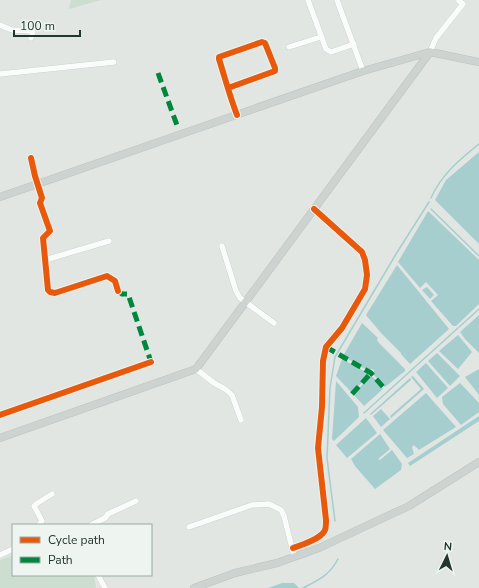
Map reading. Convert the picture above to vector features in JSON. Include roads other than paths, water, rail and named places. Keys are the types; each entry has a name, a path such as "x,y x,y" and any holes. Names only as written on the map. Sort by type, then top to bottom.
{"main road":[{"path":"0,198 363,71 430,52 479,62"},
{"path":"0,438 196,369 430,52"},
{"path":"194,588 235,573 277,563 319,548 409,506 479,462"}],"street":[{"path":"308,0 326,49 331,52 354,44"},
{"path":"338,0 363,71"},
{"path":"430,52 436,38 462,4 459,1 460,0"},
{"path":"0,25 12,30 31,31 33,32 31,38"},
{"path":"289,47 321,36"},
{"path":"228,88 275,72 275,68 265,43 262,42 219,57 228,88 238,115"},
{"path":"0,74 114,62"},
{"path":"31,158 42,198 40,203 50,231 43,238 48,290 50,292 55,292 107,276 115,281 118,291"},
{"path":"293,548 311,541 326,530 318,448 322,407 323,361 326,347 342,328 365,289 367,275 365,260 362,252 314,209"},
{"path":"45,260 109,240"},
{"path":"222,246 236,291 240,298 274,324"},
{"path":"0,415 151,362"},
{"path":"196,369 214,383 226,389 232,395 241,420"},
{"path":"39,524 42,521 34,506 52,494"},
{"path":"93,524 105,518 108,514 136,501"},
{"path":"189,527 252,505 269,504 281,510 284,516 294,556"},
{"path":"0,555 12,549"},
{"path":"99,576 105,588"}],"water":[{"path":"479,152 479,244 435,200 446,180"},
{"path":"428,211 479,260 479,304 456,326 453,326 431,301 438,295 426,282 420,288 398,262"},
{"path":"397,265 449,329 410,364 366,315"},
{"path":"427,287 434,295 430,299 422,290"},
{"path":"479,315 479,353 460,332"},
{"path":"362,323 378,338 377,340 379,343 405,369 405,371 385,387 374,375 374,370 367,370 343,356"},
{"path":"458,335 472,352 458,369 439,351"},
{"path":"437,353 460,376 450,386 428,361"},
{"path":"342,359 366,372 368,376 352,393 336,376"},
{"path":"426,363 448,388 437,398 416,372"},
{"path":"479,369 479,395 465,377"},
{"path":"413,376 424,389 391,418 390,416 421,389 411,377"},
{"path":"370,377 373,377 383,389 364,406 353,394"},
{"path":"410,378 411,380 371,415 370,414"},
{"path":"336,381 358,407 359,417 334,441 332,439"},
{"path":"460,383 479,403 479,412 461,425 443,404 442,397"},
{"path":"426,393 456,427 419,450 414,445 412,447 414,454 407,458 383,430"},
{"path":"381,409 390,419 381,427 373,416"},
{"path":"479,416 479,421 410,466 408,463"},
{"path":"366,418 377,433 347,458 336,445"},
{"path":"380,434 390,449 378,459 380,460 392,450 402,464 401,470 375,489 355,466 351,459"},
{"path":"282,583 294,583 299,588 268,588"}],"waterway":[{"path":"431,198 440,182 446,175 458,162 479,144"},
{"path":"335,521 327,458 330,388 335,357 396,254 429,202"},
{"path":"431,209 479,256"},
{"path":"364,413 479,309"},
{"path":"303,588 327,574 338,559"}]}
